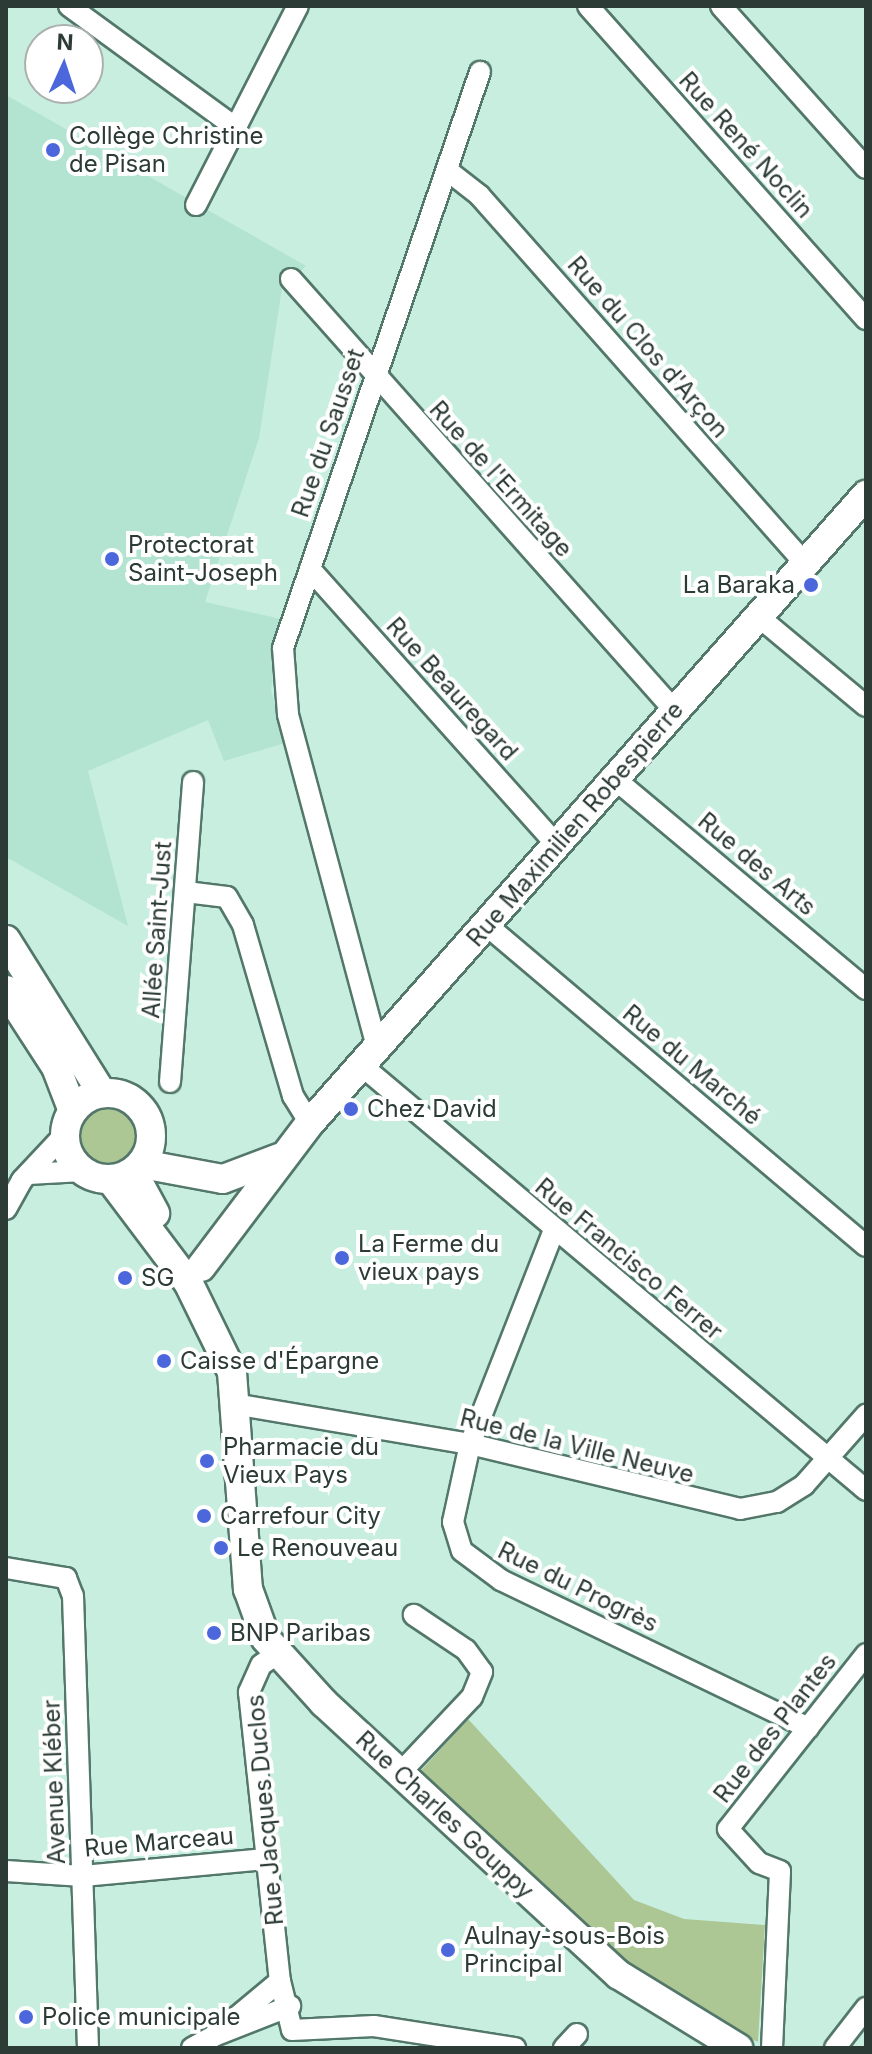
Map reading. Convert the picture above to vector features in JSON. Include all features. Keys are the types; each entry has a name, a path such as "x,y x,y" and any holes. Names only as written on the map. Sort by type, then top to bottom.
{"main road":[{"name":"Rue Maximilien Robespierre","path":"201,1267 310,1123 866,495"},
{"path":"6,940 102,1093 138,1105 134,1164 148,1205 201,1267 231,1325 246,1406 257,1561 280,1649"},
{"path":"6,990 56,1067 83,1171"},
{"path":"69,1123 102,1093"},
{"name":"Rue Maximilien Robespierre","path":"83,1171 134,1164 187,1174 238,1177 284,1154"},
{"path":"134,1164 188,1282 223,1349 246,1406"},
{"name":"Rue Charles Gouppy","path":"280,1649 324,1703 619,1975 738,2048"}],"street":[{"path":"69,6 236,128"},
{"path":"196,205 298,6"},
{"name":"Rue René Noclin","path":"588,6 866,319"},
{"path":"721,6 866,168"},
{"name":"Rue du Sausset","path":"369,1056 281,681 283,648 480,72"},
{"name":"Rue du Clos d'Arçon","path":"447,170 479,195 805,564"},
{"name":"Rue de l'Ermitage","path":"291,279 675,711"},
{"name":"Rue Beauregard","path":"310,569 556,844"},
{"path":"759,617 866,706"},
{"name":"Rue des Arts","path":"616,780 866,989"},
{"name":"Allée Saint-Just","path":"170,1082 193,782"},
{"path":"186,892 227,897 243,925 293,1096 310,1123"},
{"name":"Rue du Marché","path":"484,923 866,1246"},
{"name":"Rue Francisco Ferrer","path":"369,1056 554,1230 866,1490"},
{"path":"6,1209 28,1174 69,1123"},
{"path":"28,1174 83,1171"},
{"name":"Rue du Progrès","path":"554,1230 470,1444 453,1522 470,1562 808,1728"},
{"name":"Rue de la Ville Neuve","path":"246,1406 470,1444 740,1509 777,1502 829,1460 866,1415"},
{"name":"Avenue Kléber","path":"6,1568 66,1578 73,1596 88,2048"},
{"path":"401,1772 472,1697 482,1672 466,1650 414,1615"},
{"name":"Rue Jacques Duclos","path":"280,1649 261,1665 249,1692 280,1981 290,2006 292,2030 374,2026 515,2048"},
{"name":"Rue des Plantes","path":"772,2048 780,1871 759,1863 728,1829 866,1654"},
{"name":"Rue Marceau","path":"6,1871 83,1876 268,1859"},
{"path":"214,2036 280,1981"},
{"path":"192,2048 290,2006"},
{"path":"835,2048 866,2008"}],"shaded area":[{"name":"Protectorat Saint-Joseph","path":"6,95 306,266 282,288 259,438 205,602 281,619 271,690 285,743 224,761 208,720 88,771 128,926 6,857"},
{"path":"109,1106 131,1115 140,1137 131,1159 109,1168 87,1159 78,1137 87,1115"},
{"path":"468,1719 634,1900 684,1919 765,1925 758,2042 643,1988 418,1774"}],"place":[{"name":"Collège Christine de Pisan","path":"53,150"},
{"name":"Protectorat Saint-Joseph","path":"112,559"},
{"name":"La Baraka","path":"811,585"},
{"name":"Chez David","path":"351,1109"},
{"name":"La Ferme du vieux pays","path":"342,1258"},
{"name":"SG","path":"125,1278"},
{"name":"Caisse d'Épargne","path":"164,1361"},
{"name":"Pharmacie du Vieux Pays","path":"207,1461"},
{"name":"Carrefour City","path":"204,1516"},
{"name":"Le Renouveau","path":"221,1548"},
{"name":"BNP Paribas","path":"214,1633"},
{"name":"Aulnay-sous-Bois Principal","path":"448,1950"},
{"name":"Police municipale","path":"26,2017"}]}
